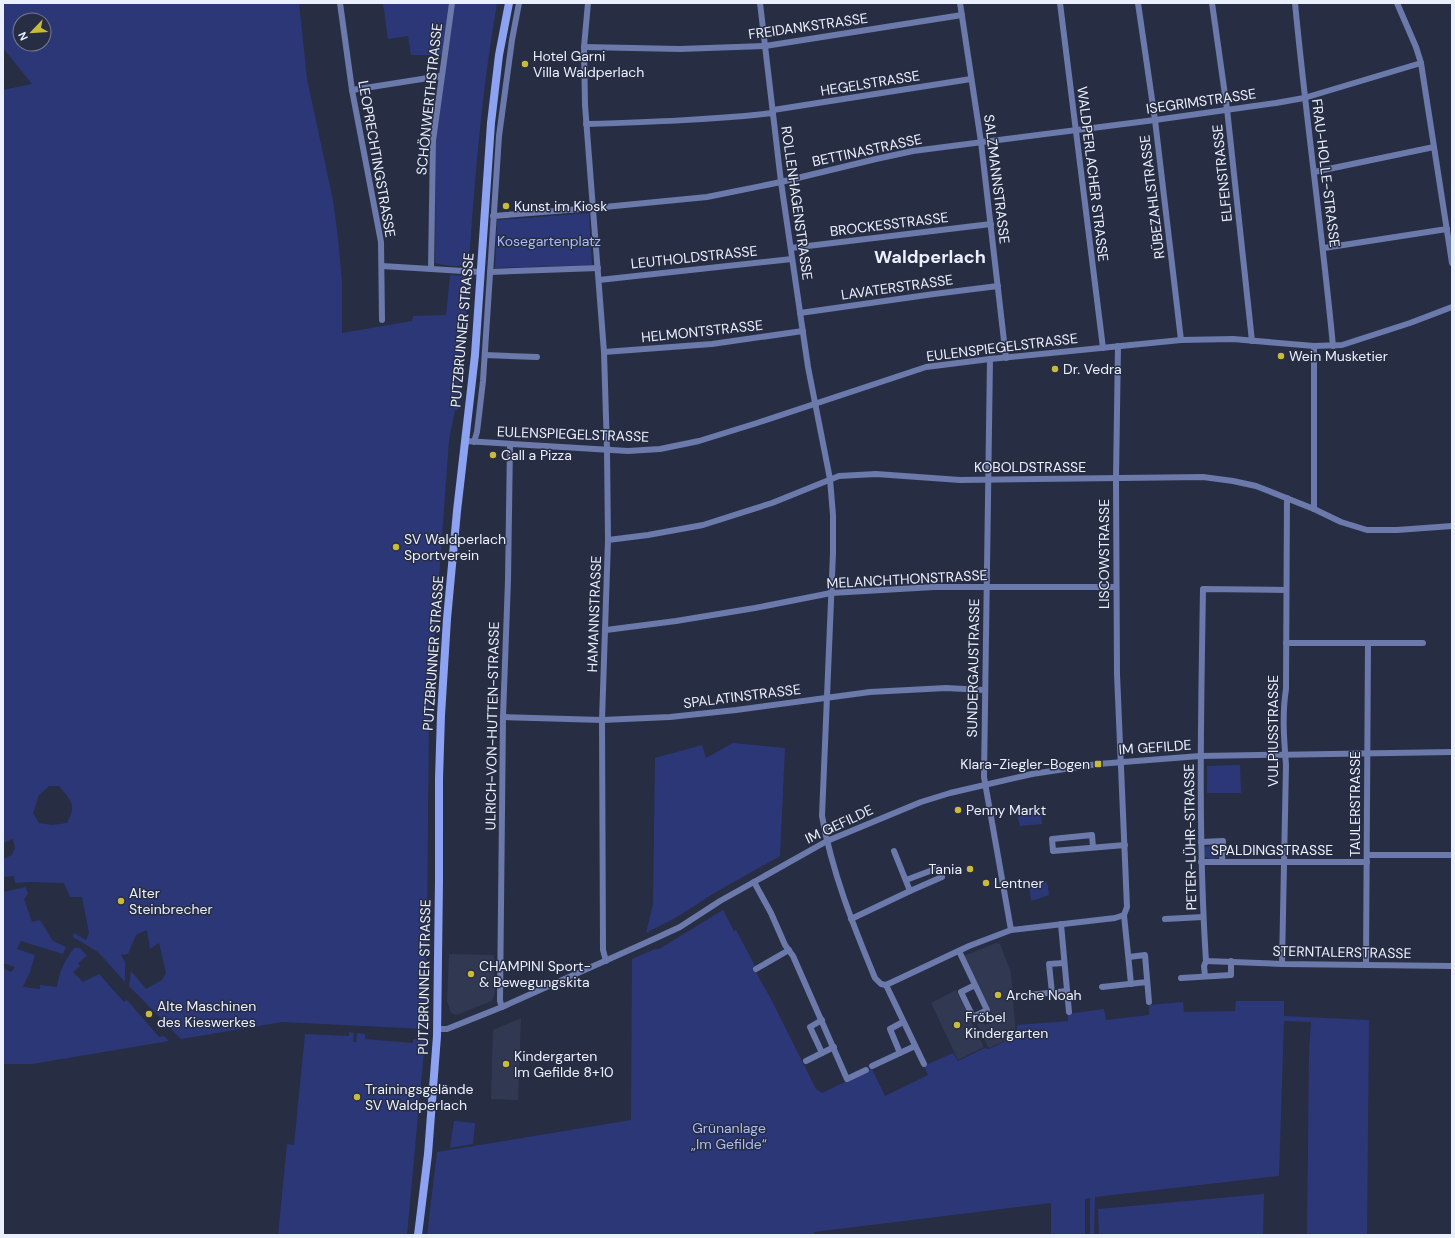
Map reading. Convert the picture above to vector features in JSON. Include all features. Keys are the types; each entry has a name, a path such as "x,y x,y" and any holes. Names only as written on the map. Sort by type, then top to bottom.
{"main road":[{"name":"PUTZBRUNNER STRASSE","path":"418,1235 428,1147 437,1029 441,715 447,619 475,355 490,123 499,55 509,3"}],"street":[{"name":"LEOPRECHTINGSTRASSE","path":"340,3 352,90 381,242 382,320"},
{"name":"SCHÖNWERTHSTRASSE","path":"431,269 433,141 452,3"},
{"name":"PUTZBRUNNER STRASSE","path":"474,442 479,418 485,355 493,216 501,124 512,40 520,3"},
{"path":"490,272 598,268 586,124 584,77 584,47 588,3"},
{"name":"ROLLENHAGENSTRASSE","path":"760,3 781,182 792,259 814,405 830,479 833,515 822,816 827,841 851,919"},
{"name":"SALZMANNSTRASSE","path":"960,3 981,142 1006,358"},
{"name":"WALDPERLACHER STRASSE","path":"1060,3 1103,348"},
{"name":"RÜBEZAHLSTRASSE","path":"1138,3 1155,120 1181,340"},
{"name":"ELFENSTRASSE","path":"1212,3 1227,110 1252,341"},
{"name":"FRAU-HOLLE-STRASSE","path":"1295,3 1304,98 1324,248 1333,346"},
{"path":"1396,3 1416,47 1421,62 1452,263"},
{"name":"FREIDANKSTRASSE","path":"584,47 680,49 765,46 962,15"},
{"name":"ISEGRIMSTRASSE","path":"981,142 1155,120 1304,98 1421,62"},
{"path":"352,90 441,76"},
{"name":"HEGELSTRASSE","path":"586,124 731,118 971,79"},
{"name":"BETTINASTRASSE","path":"594,208 707,197 781,182 913,151 981,142"},
{"path":"1314,172 1434,147"},
{"path":"493,216 594,208"},
{"name":"BROCKESSTRASSE","path":"791,248 991,224"},
{"path":"1324,248 1447,229"},
{"name":"LEUTHOLDSTRASSE","path":"599,280 792,259"},
{"path":"382,266 480,272"},
{"name":"HAMANNSTRASSE","path":"598,268 604,352 607,450 608,540 602,720 602,950 606,961"},
{"name":"LAVATERSTRASSE","path":"800,313 998,286"},
{"name":"EULENSPIEGELSTRASSE","path":"465,441 628,451 668,448 699,441 814,405 926,367 1181,340 1234,339 1314,346 1342,345 1370,337 1452,307"},
{"name":"HELMONTSTRASSE","path":"604,352 712,344 803,331"},
{"name":"LISCOWSTRASSE","path":"1118,346 1116,587 1120,762"},
{"path":"1314,346 1314,509"},
{"path":"485,355 537,357"},
{"name":"SUNDERGAUSTRASSE","path":"990,360 984,770 985,784 1011,930"},
{"name":"ULRICH-VON-HUTTEN-STRASSE","path":"502,1007 500,1001 503,717 508,580 510,444"},
{"name":"KOBOLDSTRASSE","path":"608,540 648,535 703,525 772,503 839,476 876,474 960,480 1203,477 1256,486 1314,509 1341,522 1367,530 1396,530 1452,526"},
{"name":"VULPIUSSTRASSE","path":"1282,964 1287,498"},
{"name":"MELANCHTHONSTRASSE","path":"606,630 676,622 831,593 882,589 1116,587"},
{"name":"PETER-LÜHR-STRASSE","path":"1206,961 1201,862 1200,756 1203,589 1286,590"},
{"path":"1286,643 1423,643"},
{"name":"TAULERSTRASSE","path":"1366,965 1368,643"},
{"name":"SPALATINSTRASSE","path":"503,717 602,720 670,717 736,710 887,690 946,688 984,690"},
{"name":"IM GEFILDE","path":"437,1029 447,1029 502,1007 680,927 720,901 827,841 908,806 950,793 1040,772 1120,762 1200,756 1452,752"},
{"path":"1120,762 1127,907 1124,915 1131,984"},
{"path":"1093,847 1092,835 1052,839 1053,850 1125,845"},
{"path":"1202,842 1223,841 1222,862"},
{"path":"894,851 910,891"},
{"path":"1367,855 1452,855"},
{"name":"SPALDINGSTRASSE","path":"1201,862 1367,862"},
{"path":"906,880 938,868 942,877 851,919 875,978 881,984 886,985 959,951 1011,930 1115,918 1124,915"},
{"path":"754,882 771,913 785,945 789,950 822,1020 847,1079 866,1070"},
{"name":"PETER-LÜHR-STRASSE","path":"1165,919 1203,917"},
{"path":"1061,924 1069,1012"},
{"path":"756,969 789,950"},
{"path":"959,951 987,1010 973,1017 961,992 975,985"},
{"path":"1129,957 1145,955 1149,1002"},
{"path":"1205,976 1204,966 1206,961"},
{"name":"STERNTALERSTRASSE","path":"1206,961 1282,964 1452,966"},
{"path":"1181,978 1231,975 1231,961"},
{"path":"1052,993 1049,964 1064,963"},
{"path":"1102,987 1147,982"},
{"path":"886,985 924,1064"},
{"path":"1029,995 1067,991"},
{"path":"822,1020 810,1026 822,1053"},
{"path":"900,1052 890,1028 903,1022"},
{"path":"872,1066 915,1046"},
{"path":"806,1061 834,1047"}],"shaded area":[{"name":"Arche Noah","path":"996,943 1000,944 1011,973 1016,1036 989,1048 977,1024 983,1021 985,1025 995,1020 964,956"},
{"name":"CHAMPINI Sport- & Bewegungskita","path":"449,954 494,955 495,993 492,1001 456,1015 451,1013 447,1001"},
{"name":"Fröbel Kindergarten","path":"956,990 984,1047 958,1060 931,1003"},
{"name":"Kindergarten Im Gefilde 8+10","path":"521,1018 518,1100 491,1099 493,1030"}],"green space":[{"path":"3,3 299,3 307,79 333,200 338,238 342,282 342,333 412,321 413,316 446,315 450,275 465,276 469,282 458,410 455,410 449,440 429,716 426,1029 282,1022 181,1039 129,986 131,971 146,989 162,980 166,973 159,943 150,949 147,930 136,935 128,954 121,955 125,962 125,982 98,952 73,937 74,933 86,940 89,933 82,897 70,897 64,883 15,883 14,876 3,877 3,859 12,855 15,848 13,839 3,843 3,90 32,84 3,48","holes":["49,786 59,786 67,795 72,807 67,823 52,825 39,823 33,813 39,795"]},
{"path":"383,3 497,3 487,68 480,132 469,262 465,264 452,266 435,263 436,142 447,55 411,55 408,36 388,39"},
{"name":"Kosegartenplatz","path":"589,213 592,265 495,268 497,220"},
{"path":"733,743 785,748 780,856 716,892 677,917 646,933 653,904 655,758 702,745 706,758"},
{"path":"1240,765 1241,793 1207,793 1207,766"},
{"path":"1016,810 1041,812 1042,824 1020,826"},
{"path":"1205,847 1219,847 1218,858 1211,859 1205,857"},
{"path":"1047,882 1049,895 1031,901 1029,884"},
{"path":"26,887 28,894 24,899 32,922 40,920 53,941 66,947 63,954 21,941 17,949 35,955 30,972 23,987 40,989 40,985 57,987 61,971 68,957 74,948 80,948 87,956 78,963 80,966 73,972 83,982 99,974 124,1002 127,1000 159,1037 164,1036 169,1041 32,1064 3,1064 3,968 11,972 15,967 3,963 3,892"},
{"name":"Grünanlage „Im Gefilde“","path":"723,910 734,931 736,930 755,966 753,967 770,997 816,1089 822,1093 872,1069 885,1096 928,1075 924,1066 953,1053 958,1061 985,1048 989,1049 1017,1036 1017,1025 1068,1021 1068,1014 1104,1009 1106,1020 1149,1015 1149,1005 1183,1002 1184,1012 1235,1011 1236,1001 1284,1001 1284,1016 1369,1020 1367,1235 1307,1235 1309,1052 1311,1022 1284,1021 1279,1176 1095,1197 1094,1235 1090,1235 1090,1198 1085,1199 1085,1235 1051,1235 1051,1203 814,1232 814,1235 427,1235 437,1152 631,1120 632,959 655,949 659,949"},
{"name":"Trainingsgelände SV Waldperlach","path":"349,1032 354,1033 353,1042 356,1042 357,1033 365,1034 365,1039 413,1043 413,1039 425,1040 407,1235 278,1235 287,1144 294,1145 305,1034 349,1036"},
{"path":"454,1121 475,1123 473,1144 450,1148"},
{"path":"1264,1194 1263,1235 1099,1235 1098,1209"}],"place":[{"name":"Hotel Garni Villa Waldperlach","path":"525,64"},
{"name":"Kunst im Kiosk","path":"506,206"},
{"name":"Wein Musketier","path":"1281,356"},
{"name":"Dr. Vedra","path":"1055,369"},
{"name":"Call a Pizza","path":"493,455"},
{"name":"SV Waldperlach Sportverein","path":"396,547"},
{"name":"Klara-Ziegler-Bogen","path":"1098,764"},
{"name":"Penny Markt","path":"958,810"},
{"name":"Tania","path":"970,869"},
{"name":"Lentner","path":"986,883"},
{"name":"Alter Steinbrecher","path":"121,901"},
{"name":"CHAMPINI Sport- & Bewegungskita","path":"471,974"},
{"name":"Arche Noah","path":"998,995"},
{"name":"Alte Maschinen des Kieswerkes","path":"149,1014"},
{"name":"Fröbel Kindergarten","path":"957,1025"},
{"name":"Kindergarten Im Gefilde 8+10","path":"506,1064"},
{"name":"Trainingsgelände SV Waldperlach","path":"357,1097"}],"district":[{"name":"Waldperlach","path":"930,257"}]}
